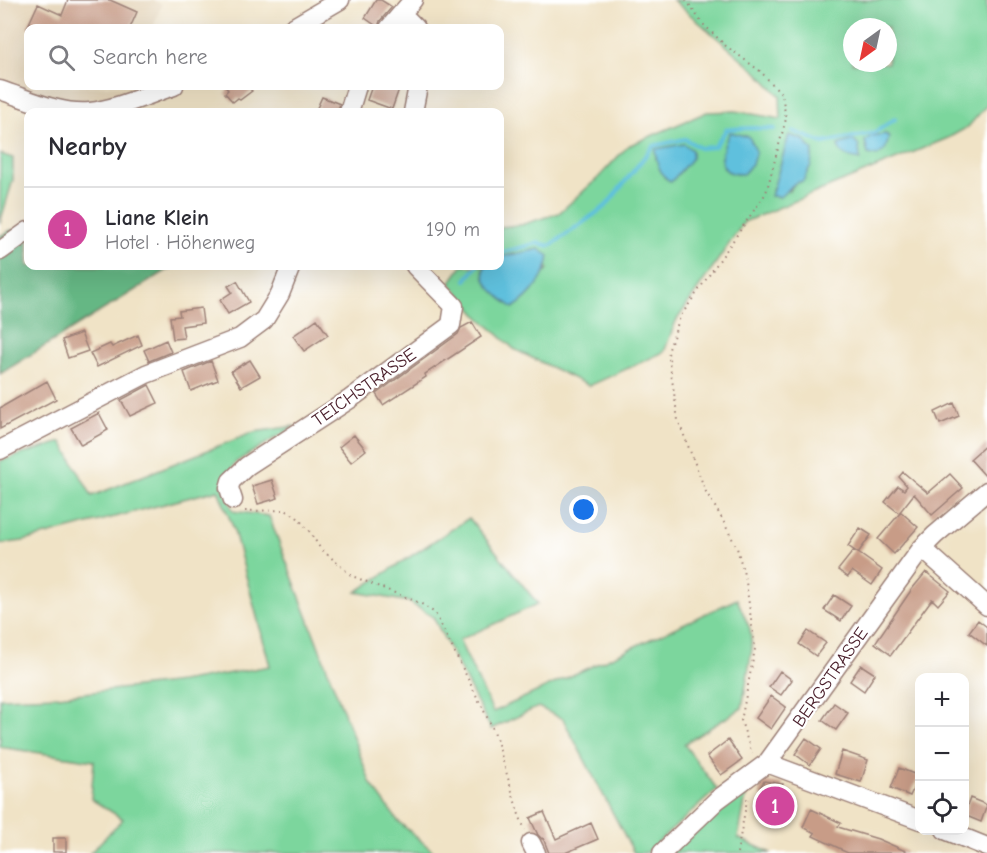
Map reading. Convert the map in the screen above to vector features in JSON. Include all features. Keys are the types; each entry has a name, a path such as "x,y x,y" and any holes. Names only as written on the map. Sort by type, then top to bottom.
{"street":[{"path":"298,24 340,0"},
{"path":"393,24 408,7 414,24"},
{"path":"0,90 62,108"},
{"path":"127,107 165,90"},
{"path":"350,108 356,90"},
{"path":"414,108 417,90"},
{"path":"0,252 24,234"},
{"path":"0,450 146,374 240,338 264,320 280,294 289,270"},
{"name":"TEICHSTRASSE","path":"232,500 229,488 231,481 247,466 350,399 451,325 454,306 419,270"},
{"name":"BERGSTRASSE","path":"662,853 717,800 758,770 922,548 987,491"},
{"path":"922,548 987,606"},
{"path":"758,770 915,818"},
{"path":"956,835 987,847"}],"path":[{"path":"686,0 702,23 726,46 760,71 782,94 786,119 765,193 680,317 668,352 678,420 706,492 737,548 746,582 755,649 741,721 758,770 747,801 737,853"},
{"path":"232,500 234,508 243,511 275,509 285,510 296,516 320,548 351,576 420,603 435,613 494,731 518,812 534,848"}],"shaded area":[{"path":"0,0 153,0 162,4 154,24 24,24 24,90 132,91 112,100 53,102 0,84"}],"green space":[{"path":"673,0 987,0 987,105 968,127 948,138 744,222 676,321 664,352 589,386 514,349 479,317 450,283 459,270 483,270 539,280 548,269 539,249 504,256 504,227 521,225 559,213 598,178 628,146 707,112 735,111 781,119 780,96 758,73","holes":["789,135 795,183 789,191 772,190","656,158 684,166 680,172 665,178"]},
{"path":"0,154 13,158 13,180 0,223"},
{"path":"24,229 24,270 168,270 0,374 0,236 11,230"},
{"path":"295,426 236,462 222,484 233,511 269,516 371,784 398,821 435,853 90,853 123,819 91,799 94,761 0,747 0,698 58,696 181,682 270,666 233,527 218,490 23,541 0,544 0,461 62,442 92,496 254,432"},
{"path":"469,518 538,604 459,640 493,712 737,599 750,629 752,649 742,708 684,744 717,789 646,853 634,853 563,719 538,707 491,729 433,617 409,602 356,592"},
{"path":"745,788 747,791 738,838 771,853 670,853 696,827"}],"water":[{"path":"730,132 749,137 756,151 752,164 743,174 727,171 722,161 722,154"},
{"path":"886,134 889,138 885,150 877,156 868,154 865,141 871,136"},
{"path":"789,135 804,140 813,151 811,165 803,181 795,183 780,197 771,196"},
{"path":"853,140 859,146 860,160 846,156 839,149 838,145"},
{"path":"684,144 692,150 692,158 671,182 659,168 655,149"},
{"path":"539,249 549,256 541,279 526,298 513,308 497,295 485,279 484,270 504,270 504,256"}],"building":[{"path":"68,0 110,0 137,12 132,24 29,24 38,4 62,15"},
{"path":"376,0 381,0 392,7 379,24 374,24 365,18"},
{"path":"228,90 252,91 233,102 225,93"},
{"path":"371,90 399,90 392,108 367,100"},
{"path":"322,97 340,104 338,108 317,108"},
{"path":"237,281 249,302 228,314 220,300 232,292 228,286"},
{"path":"201,308 203,323 182,326 184,338 173,339 170,317 180,316 179,311"},
{"path":"317,319 328,335 304,351 293,336"},
{"path":"472,322 481,337 383,405 376,394"},
{"path":"81,333 88,351 68,358 62,340"},
{"path":"138,335 142,345 97,367 90,353 110,344 112,347"},
{"path":"166,340 171,352 149,361 144,350"},
{"path":"250,360 260,376 241,387 231,371"},
{"path":"211,361 218,380 191,391 184,372"},
{"path":"47,381 56,399 0,429 0,408"},
{"path":"149,385 158,403 130,416 121,400"},
{"path":"954,403 959,416 940,424 935,412"},
{"path":"99,413 108,430 81,445 71,428"},
{"path":"354,435 366,450 351,462 339,447"},
{"path":"987,444 987,478 970,459"},
{"path":"903,472 928,493 950,474 963,488 932,515 914,494 899,513 885,502 898,486 904,490 907,486 899,477"},
{"path":"272,480 278,498 258,504 252,486"},
{"path":"901,512 918,527 894,554 878,539"},
{"path":"860,528 871,535 858,553 848,546"},
{"path":"854,550 882,570 872,585 852,571 848,577 838,570"},
{"path":"926,572 950,591 938,605 932,599 891,655 875,643"},
{"path":"834,595 851,606 841,621 824,610"},
{"path":"978,620 987,627 987,646 969,632"},
{"path":"808,631 826,643 816,656 799,644"},
{"path":"861,665 875,674 864,691 850,681"},
{"path":"780,671 792,680 781,695 769,687"},
{"path":"771,696 786,707 771,729 756,718"},
{"path":"834,703 848,713 836,730 822,720"},
{"path":"806,738 821,749 810,765 795,754"},
{"path":"728,740 742,760 721,775 707,756"},
{"path":"842,751 868,760 861,782 835,774"},
{"path":"899,768 915,774 915,785 910,796 891,788"},
{"path":"764,781 783,784 779,797 787,800 783,816 760,809 763,797 760,796 760,788"},
{"path":"970,798 987,805 981,822 969,817"},
{"path":"811,809 841,823 838,827 878,839 910,853 848,853 841,850 813,836 815,833 803,827"},
{"path":"544,812 556,839 591,823 598,839 565,853 549,853 543,838 538,835 530,818"},
{"path":"53,838 66,838 66,852 53,852"}],"waterway":[{"path":"793,131 823,143 874,133 895,119"},
{"path":"504,252 538,243 550,246 606,206 653,146 685,139 700,148 714,147 727,129 774,129"},
{"path":"466,280 474,270"}],"place":[{"name":"Liane Klein","path":"775,806"}]}
